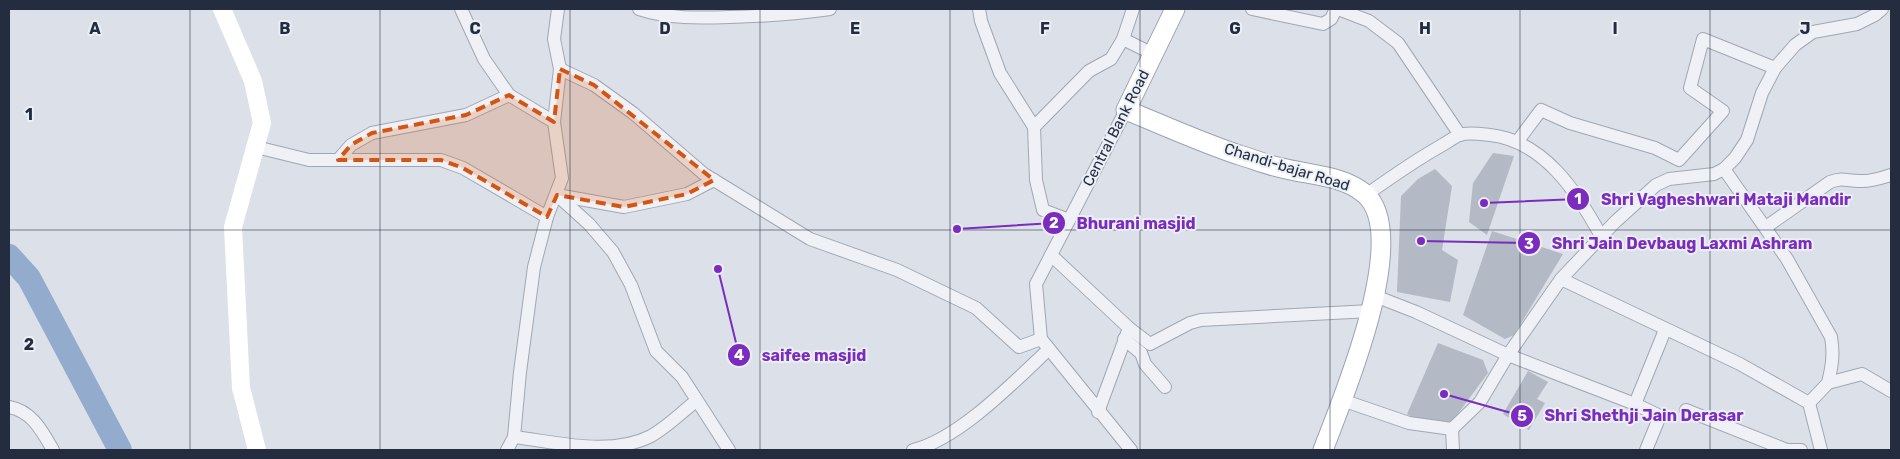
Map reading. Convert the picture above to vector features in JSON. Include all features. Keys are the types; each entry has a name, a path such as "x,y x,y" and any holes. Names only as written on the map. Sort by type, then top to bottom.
{"main road":[{"name":"Central Bank Road","path":"1126,110 1176,9"},
{"name":"Chandi-bajar Road","path":"1126,110 1236,154 1280,168 1333,179 1355,187 1366,195 1376,212 1382,248 1373,303 1342,400 1323,450"}],"street":[{"path":"222,9 253,81 262,123 233,226 241,388 257,450"},
{"path":"461,9 484,59 509,95 554,122"},
{"path":"507,450 514,437 520,372 534,268 547,218 562,178 554,122 560,69 554,39 558,9"},
{"path":"639,9 658,15 700,18 784,15 830,9"},
{"path":"979,9 981,21 1000,73 1034,127 1036,180 1043,210 1069,220"},
{"path":"1034,127 1089,71 1111,59 1123,39 1132,9"},
{"path":"1252,9 1323,24 1330,19 1337,9 1369,21 1398,43 1460,135"},
{"path":"1453,450 1452,429 1480,402 1508,355 1561,278 1601,236 1656,185 1669,179 1714,174 1724,169 1735,158 1747,140 1762,93 1775,68 1795,45 1814,32 1857,24 1875,15 1882,9"},
{"path":"1123,39 1153,54"},
{"path":"1517,142 1541,110 1570,123 1655,148 1679,160 1723,111 1690,88 1703,39 1775,68"},
{"path":"560,69 594,85 633,113 704,174 810,239 896,270 976,308 1020,347 1041,339 1098,412 1131,450"},
{"path":"338,160 351,145 372,133 466,115 509,95"},
{"name":"Central Bank Road","path":"1041,339 1036,284 1126,110"},
{"path":"1366,195 1417,159 1460,135 1488,134 1517,142 1541,156 1566,182 1585,207 1601,236"},
{"path":"256,147 309,160 441,160 463,168 547,218"},
{"path":"1724,169 1787,259 1831,337 1834,349 1828,383 1809,403"},
{"path":"1766,227 1830,182 1841,178 1858,182 1891,175"},
{"path":"557,195 624,207 687,194 714,180"},
{"path":"557,195 589,224 613,252 631,285 656,351 682,377 729,450"},
{"path":"1051,255 1127,334 1141,354 1145,364 1164,387"},
{"path":"1561,278 1665,330 1740,364 1809,403 1820,450"},
{"path":"1127,334 1150,344 1190,323 1201,320 1373,303 1416,312 1508,355 1635,404 1660,416 1646,450"},
{"path":"1635,404 1665,330"},
{"path":"1098,412 1127,334"},
{"path":"913,450 940,439 969,419 997,398 1049,349"},
{"path":"1828,383 1862,374 1891,391"},
{"path":"1342,400 1409,423 1452,429"},
{"path":"514,437 616,448 651,436 696,401"},
{"path":"9,407 18,408 28,414 38,425 54,450"},
{"path":"1686,410 1787,450 1801,450"}],"highlighted area":[{"path":"560,69 594,85 714,180 687,194 624,207 557,195 547,217 463,168 441,160 338,160 351,145 372,133 466,115 509,95 554,122"}],"building":[{"path":"1493,153 1514,156 1487,235 1469,222 1473,183"},
{"path":"1435,169 1452,186 1442,250 1458,260 1450,302 1397,292 1401,196 1418,179"},
{"path":"1492,231 1563,254 1514,335 1505,339 1463,315"},
{"path":"1438,343 1483,360 1488,373 1451,423 1415,419 1407,414"},
{"path":"1528,371 1548,382 1537,399 1545,403 1529,430 1503,414"}],"waterway":[{"path":"9,256 29,278 120,450"}],"place":[{"name":"Shri Vagheshwari Mataji Mandir","path":"1484,203"},
{"name":"Bhurani masjid","path":"957,229"},
{"name":"Shri Jain Devbaug Laxmi Ashram","path":"1421,241"},
{"name":"saifee masjid","path":"718,269"},
{"name":"Shri Shethji Jain Derasar","path":"1444,394"}]}
